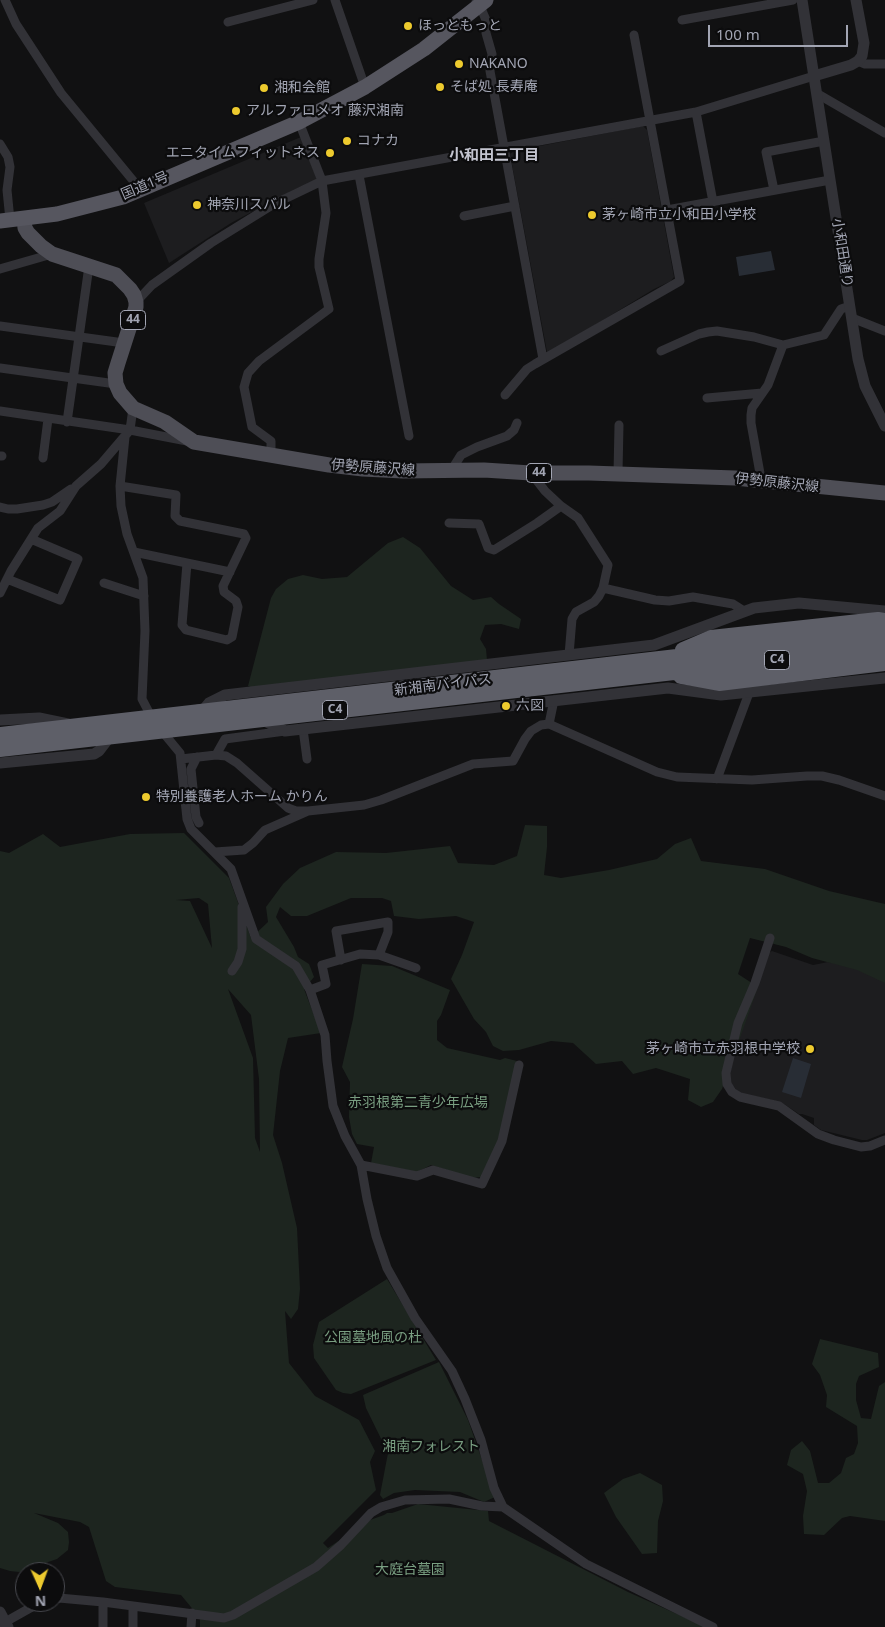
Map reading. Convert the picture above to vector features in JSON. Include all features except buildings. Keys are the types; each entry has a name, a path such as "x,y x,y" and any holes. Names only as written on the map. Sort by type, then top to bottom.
{"highway":[{"name":"国道1号","path":"11,220 57,214 123,197 299,122 365,87 424,49 480,2"},
{"path":"668,665 712,638 878,620 885,621"},
{"name":"新湘南バイパス","path":"0,749 668,665 885,633"},
{"name":"新湘南バイパス","path":"0,736 571,670 668,665 885,648"},
{"path":"668,665 719,683 885,663"}],"main road":[{"name":"44","path":"11,220 25,228 41,246 52,254 116,275 134,295 136,302 134,317 115,373 116,384"},
{"name":"伊勢原藤沢線","path":"116,384 120,393 133,408 165,422 194,442 329,465 403,471 618,473 761,480 885,493"}],"street":[{"path":"6,0 16,24 61,93 140,189"},
{"path":"228,22 313,0"},
{"path":"335,0 365,87"},
{"path":"682,20 793,0"},
{"name":"小和田通り","path":"802,0 858,359 865,386 885,426"},
{"path":"136,302 152,285 211,243 274,204 322,181 696,112 850,65 858,61 864,50 856,0"},
{"path":"480,2 486,20 486,32 492,54 490,71 543,359"},
{"path":"505,395 528,369 543,359 680,281 634,35"},
{"path":"858,61 865,64 885,64"},
{"path":"816,93 885,133"},
{"path":"696,112 713,202"},
{"path":"271,455 271,441 252,427 244,388 248,373 259,361 329,309 319,267 326,213 322,181 299,122"},
{"path":"774,190 766,152 824,141"},
{"path":"0,144 8,157 10,167 7,190 11,220"},
{"path":"360,175 409,436"},
{"path":"667,210 830,180"},
{"path":"464,216 515,206"},
{"path":"0,269 52,254"},
{"path":"67,422 89,266"},
{"path":"661,351 699,334 717,332 754,337 783,345 824,335 841,309 851,312 885,331"},
{"path":"0,326 124,344"},
{"path":"761,480 751,423 752,408 768,385 783,345"},
{"path":"0,368 116,384"},
{"path":"707,398 762,393"},
{"path":"133,408 120,486 123,520 143,578 145,631 142,699 152,718 180,753 187,819 191,829 216,852 230,869 237,883 256,939 296,966 310,990 326,1035 333,1106 345,1136 361,1165 369,1208 387,1268 415,1318 452,1371 465,1399 480,1440 494,1488 503,1507 586,1564 713,1627"},
{"path":"0,412 128,434 194,442"},
{"path":"43,458 48,419"},
{"path":"451,471 461,455 476,447 507,436 514,430 517,422"},
{"path":"618,473 619,425"},
{"path":"0,507 8,510 17,510 52,502 101,464 128,434"},
{"path":"531,473 545,491 578,518 608,565 604,588 594,602 576,612 572,619 569,655"},
{"path":"0,593 38,528 60,511 84,477"},
{"path":"120,486 176,495 175,516 180,521 244,534 246,538 223,586 224,592 236,601 238,607 232,637 227,640 186,630 182,625 187,563"},
{"path":"449,523 479,524 488,548 494,550 537,524 561,506"},
{"path":"7,579 60,600 78,559 31,540"},
{"path":"134,552 230,572"},
{"path":"104,583 144,596"},
{"path":"604,588 655,600 670,601 693,597 733,604 744,611"},
{"path":"0,763 94,754 99,751 118,726 204,709 216,698 226,695 654,645 744,611 760,607 799,603 885,611"},
{"path":"216,755 225,739 302,729 668,688 715,696 885,678"},
{"path":"253,692 254,715"},
{"path":"717,779 749,693"},
{"path":"549,724 554,700"},
{"path":"0,720 39,718 70,724 244,711 285,731"},
{"path":"181,759 216,755 226,756 237,763 288,808 296,811 308,811 364,805 473,764 513,761 531,731 541,725 549,724 657,772 677,777 752,780 822,776 885,796"},
{"path":"302,729 307,759"},
{"path":"198,757 191,768 196,817 199,823"},
{"path":"216,852 244,850 265,830 308,811"},
{"path":"232,971 238,962 242,949 242,902"},
{"path":"341,960 336,931 388,922 388,932 379,955"},
{"path":"770,938 755,983 738,1023 726,1073 727,1084 732,1092 740,1097 779,1106 818,1134 834,1140 861,1147 870,1146 885,1140"},
{"path":"310,990 326,984 322,966 360,954 379,955 416,968"},
{"path":"361,1165 417,1176 433,1170 482,1184 502,1140 519,1065"},
{"path":"65,1600 103,1602 224,1618 233,1615 316,1567 341,1545 370,1513 381,1507 405,1500 449,1499 482,1506 503,1507"},
{"path":"103,1602 103,1627"},
{"path":"133,1606 133,1627"},
{"path":"3,1621 22,1612"},
{"path":"192,1613 192,1627"}],"shaded area":[{"name":"茅ヶ崎市立小和田小学校","path":"643,126 647,130 674,277 671,281 654,289 549,353 547,352 510,154 514,151"},
{"path":"301,137 317,180 293,190 231,223 169,263 144,203"},
{"path":"771,251 775,270 739,276 736,257"},
{"name":"茅ヶ崎市立赤羽根中学校","path":"772,951 813,965 828,962 857,967 885,979 885,1133 862,1140 821,1130 814,1125 814,1118 799,1114 784,1104 772,1100 739,1093 731,1083 730,1074 740,1024 767,954"},
{"path":"793,1058 811,1064 801,1098 782,1092"}],"green space":[{"path":"403,537 420,548 451,586 473,600 491,597 521,619 519,629 501,624 485,625 480,639 486,649 487,660 253,688 248,686 271,598 276,589 288,579 303,575 322,579 347,577 388,543"},
{"name":"大庭台墓園","path":"525,825 547,826 544,875 561,878 657,859 675,844 691,838 701,861 765,869 829,891 885,904 885,983 857,970 812,958 786,947 750,938 738,974 758,987 722,1089 713,1102 701,1107 688,1100 690,1079 656,1068 633,1074 622,1061 596,1064 573,1043 551,1041 519,1050 503,1051 493,1046 486,1032 474,1019 451,979 474,922 456,916 419,919 394,916 391,901 382,898 351,898 307,916 291,916 280,907 276,917 298,957 309,964 314,977 304,989 321,1033 288,1038 280,1071 273,1135 282,1163 297,1228 300,1289 298,1309 291,1319 285,1311 289,1363 315,1396 359,1420 375,1451 370,1462 376,1490 323,1543 328,1548 370,1520 418,1504 488,1511 489,1521 628,1592 706,1627 200,1627 200,1618 181,1595 115,1587 106,1581 89,1527 80,1522 34,1513 58,1523 68,1532 68,1550 57,1559 48,1562 15,1562 15,1572 0,1568 0,851 9,853 43,834 60,847 130,834 184,833 229,878 251,938 268,922 266,907 283,884 300,868 336,852 386,853 450,846 458,863 494,865 517,856","holes":["199,898 208,904 212,948 190,901 176,900","228,989 251,1015 259,1079 260,1152 255,1138 253,1058"]},
{"name":"赤羽根第二青少年広場","path":"362,964 392,966 450,990 437,1021 437,1040 447,1048 500,1060 505,1058 517,1061 498,1141 481,1177 473,1178 431,1165 417,1172 371,1163 374,1147 357,1144 352,1134 349,1117 350,1082 342,1067 353,1019"},
{"name":"公園墓地風の杜","path":"387,1279 436,1360 351,1394 343,1393 336,1390 314,1358 313,1345 319,1322"},
{"path":"820,1339 878,1353 879,1367 859,1376 856,1384 856,1400 861,1418 871,1419 879,1386 885,1382 885,1521 850,1516 842,1518 824,1535 804,1534 803,1516 807,1491 803,1474 787,1465 791,1450 802,1441 810,1451 818,1483 829,1483 841,1473 846,1458 854,1454 858,1443 857,1426 826,1407 827,1395 820,1375 812,1364"},
{"name":"湘南フォレスト","path":"439,1362 468,1420 495,1497 484,1502 460,1492 415,1490 394,1493 383,1499 380,1495 388,1453 366,1408 363,1395"},
{"path":"640,1473 662,1485 663,1501 658,1521 657,1553 642,1554 616,1517 604,1493 623,1479"}],"place":[{"name":"ほっともっと","path":"408,26"},
{"name":"NAKANO","path":"459,64"},
{"name":"そば処 長寿庵","path":"440,87"},
{"name":"湘和会館","path":"264,88"},
{"name":"アルファロメオ 藤沢湘南","path":"236,111"},
{"name":"コナカ","path":"347,141"},
{"name":"エニタイムフィットネス","path":"330,153"},
{"name":"神奈川スバル","path":"197,205"},
{"name":"茅ヶ崎市立小和田小学校","path":"592,215"},
{"name":"六図","path":"506,706"},
{"name":"特別養護老人ホーム かりん","path":"146,797"},
{"name":"茅ヶ崎市立赤羽根中学校","path":"810,1049"}],"district":[{"name":"小和田三丁目","path":"494,156"}]}
